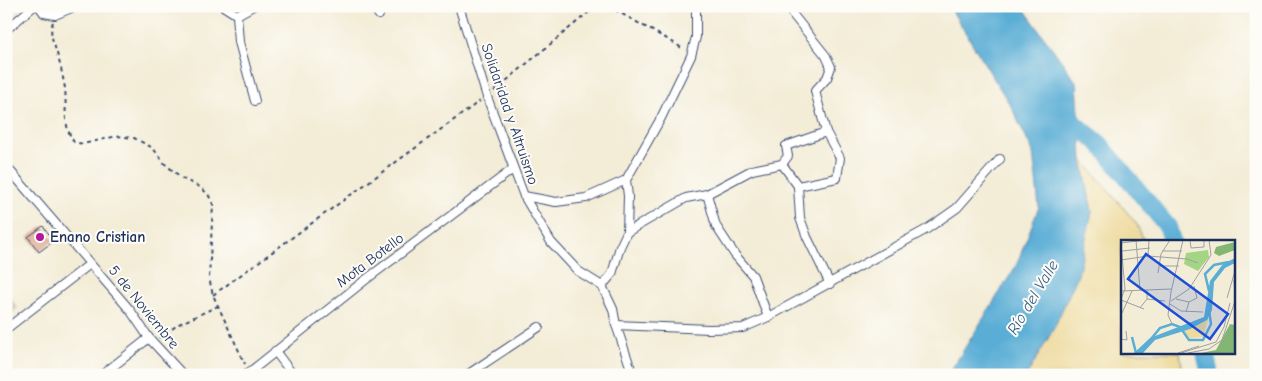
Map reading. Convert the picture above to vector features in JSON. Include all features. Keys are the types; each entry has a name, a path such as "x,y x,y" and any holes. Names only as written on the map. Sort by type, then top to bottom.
{"street":[{"path":"6,30 34,6"},
{"path":"39,6 44,13 55,15 76,6"},
{"path":"224,6 237,15"},
{"path":"237,15 253,6"},
{"path":"373,6 379,15"},
{"name":"Solidaridad y Altruismo","path":"459,6 486,97 512,169 524,196 551,242 578,271 602,286"},
{"path":"524,196 556,202 586,198 626,180 661,118 691,56 696,37 696,6"},
{"path":"786,6 826,56 831,67 827,78 814,91 826,132 840,158 837,178 798,186"},
{"path":"237,15 239,42 255,101"},
{"path":"627,232 686,198 707,194 752,170 782,164 788,156 786,146 792,142 826,132"},
{"path":"616,325 709,329 743,328 768,318 927,228 957,208 1000,159"},
{"path":"782,164 798,186 800,218 806,237 830,284"},
{"name":"5 de Noviembre","path":"6,166 130,310 151,341 183,375"},
{"name":"Mota Botello","path":"247,373 364,281 512,169"},
{"path":"626,180 628,196 627,232 620,247 612,274 602,286 613,309 616,325 633,375"},
{"path":"707,194 716,226 735,255 753,276 768,318"},
{"path":"6,329 90,264"},
{"path":"468,375 539,327"},
{"path":"102,375 151,341"},
{"path":"276,351 293,375"}],"path":[{"path":"213,295 486,97 596,6"},
{"path":"608,6 676,44 691,56"},
{"path":"55,15 51,27 52,41 58,56 65,89 66,122 69,135 74,142 83,144 118,136 134,138 153,148 165,164 183,179 200,187 208,194 213,204 209,278 213,295 247,373"},
{"path":"151,341 179,324 218,306"}],"shaded area":[{"path":"6,292 18,308 6,318"}],"sand":[{"path":"1082,159 1136,223 1144,240 1121,240 1121,354 1180,354 1183,375 1027,375 1054,328 1092,212"}],"water":[{"path":"949,6 1022,6 1077,83 1082,159 1092,212 1078,275 1054,328 1027,375 948,375 1016,266 1039,207 1033,153 1012,108"}],"building":[{"path":"43,226 54,241 39,252 28,237"}],"waterway":[{"name":"Río del Valle","path":"1061,113 1099,143 1168,227 1172,240"},
{"name":"Río del Valle","path":"1205,354 1210,375"}],"place":[{"name":"Enano Cristian","path":"40,237"}]}
